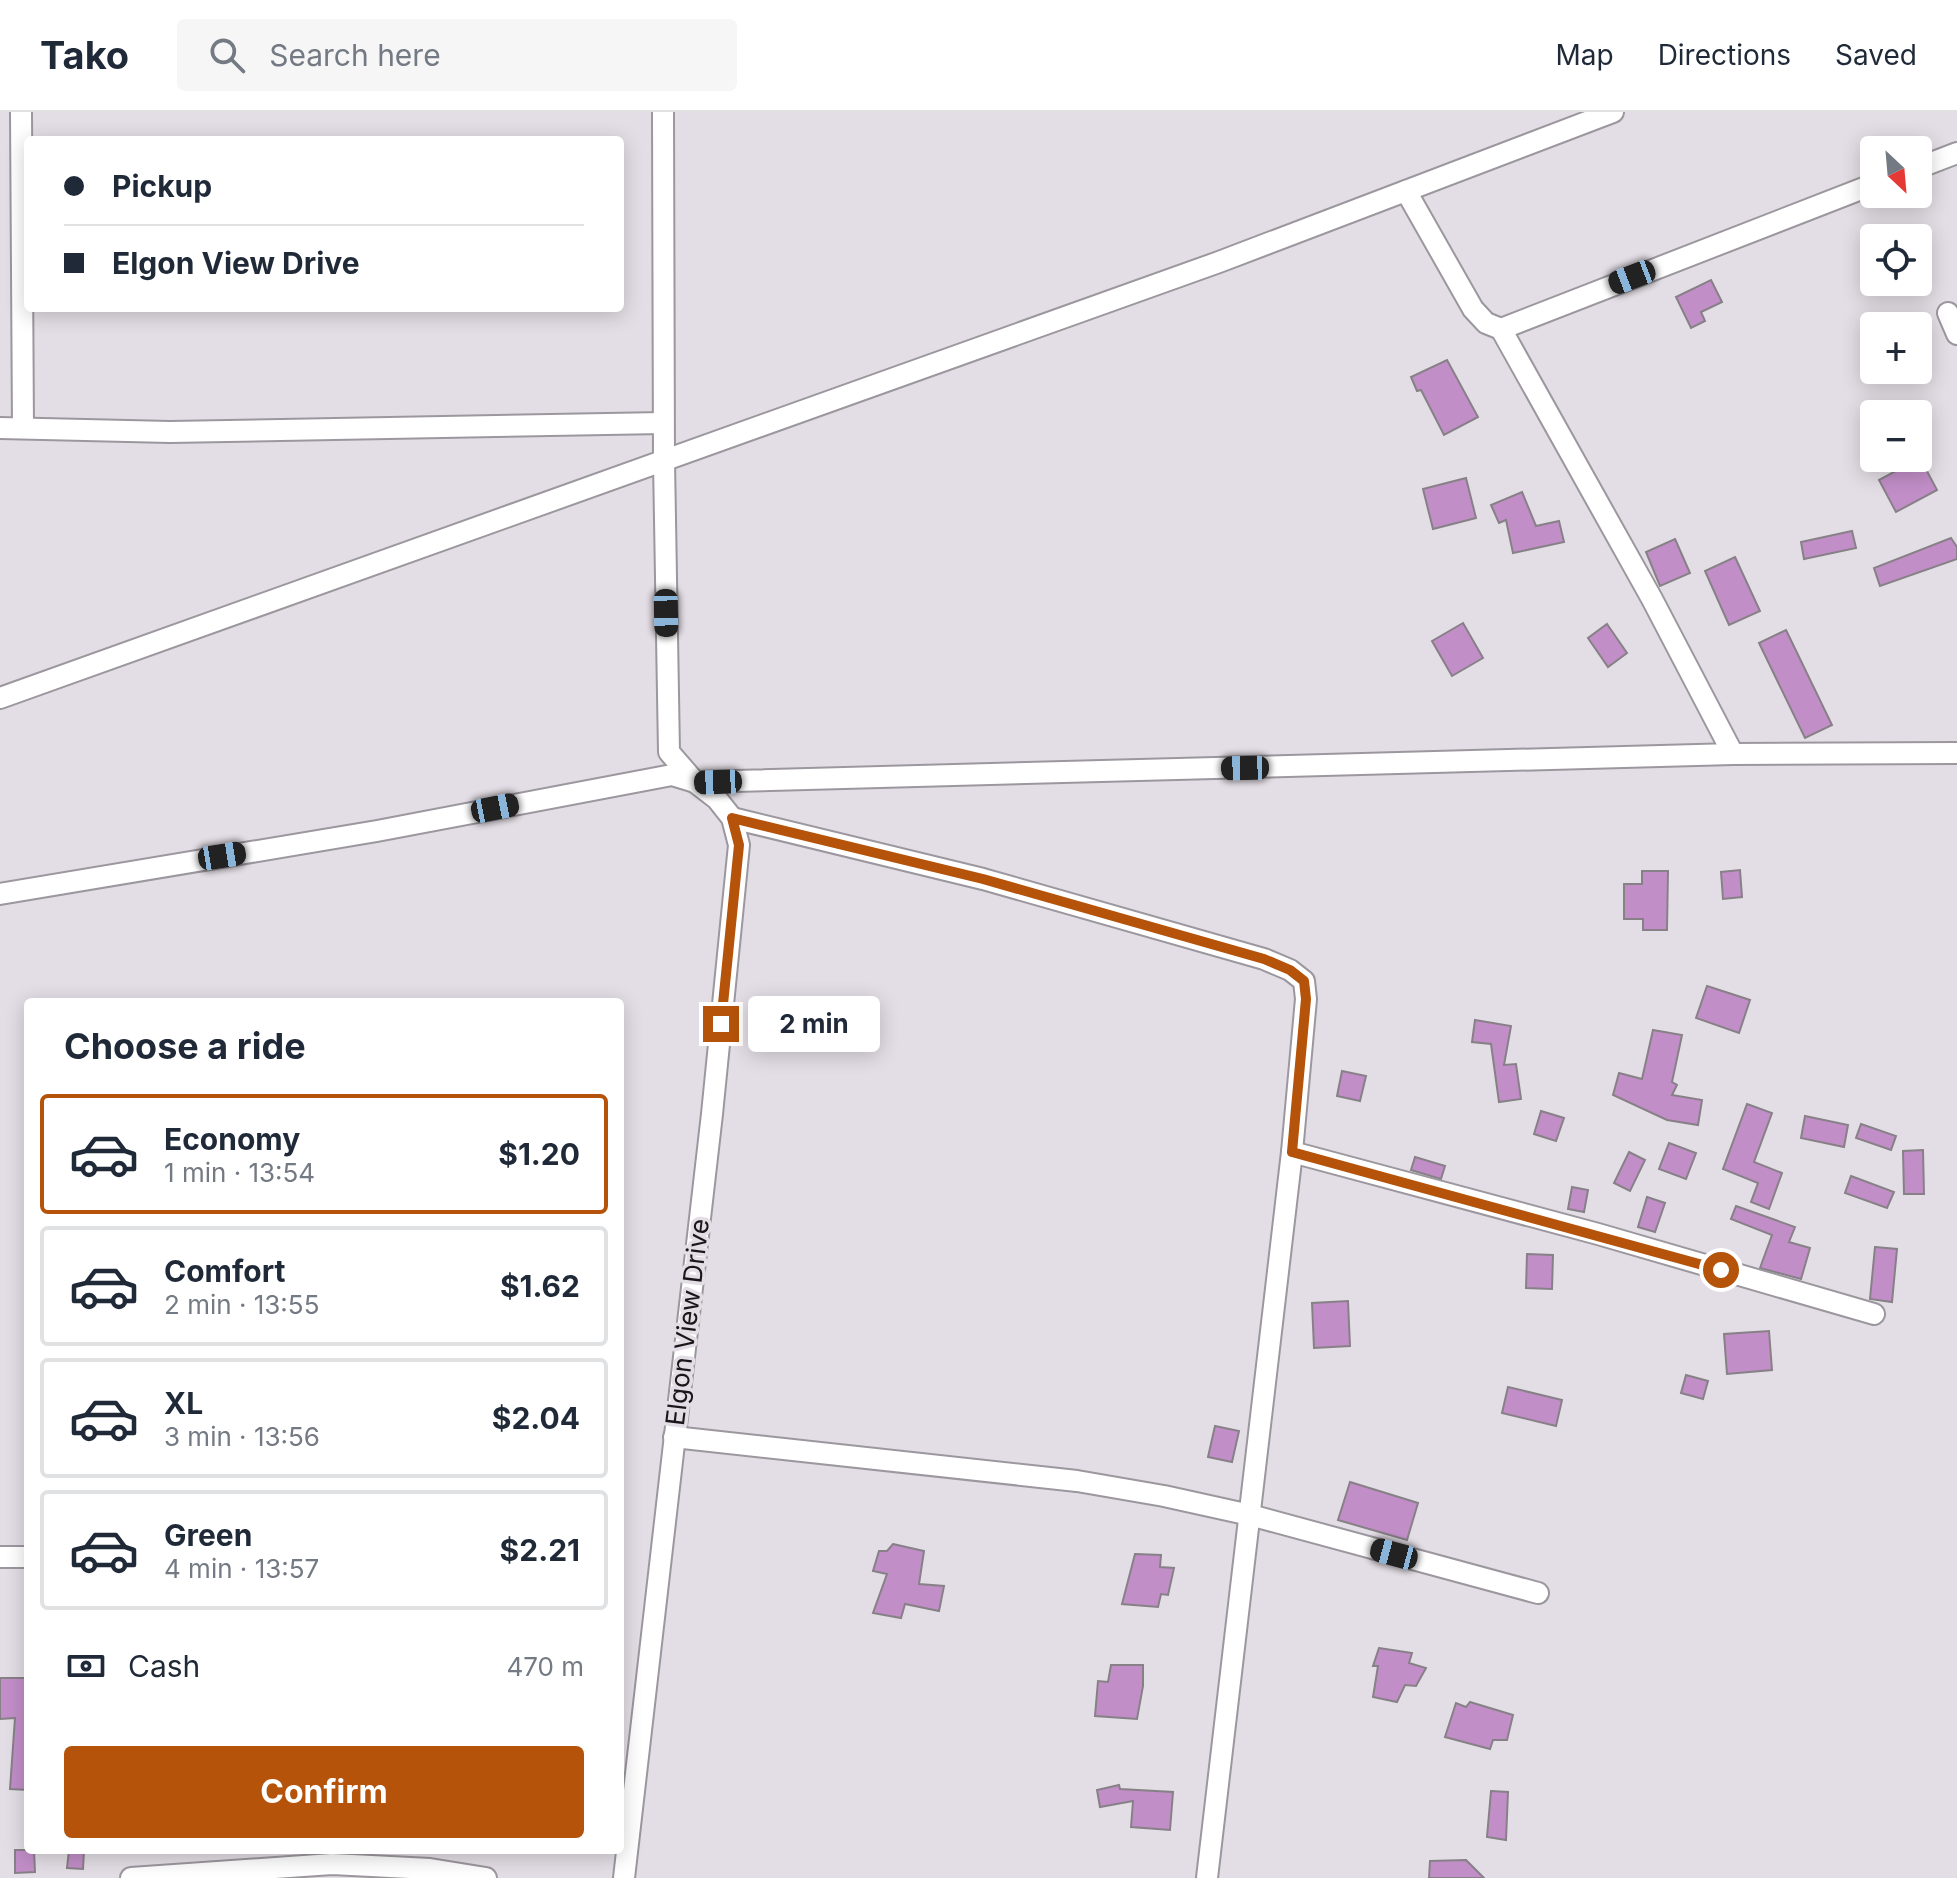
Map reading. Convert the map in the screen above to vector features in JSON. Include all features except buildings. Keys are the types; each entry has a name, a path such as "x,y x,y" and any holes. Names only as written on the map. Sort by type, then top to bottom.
{"street":[{"path":"21,112 23,428"},
{"path":"663,112 663,423 669,752 732,818 983,879 1264,959 1290,970 1304,981 1306,999 1292,1152 1207,1878"},
{"path":"0,698 1219,262 1613,112"},
{"path":"1932,163 1957,153"},
{"path":"1501,329 1860,189"},
{"path":"1406,191 1473,309 1486,323 1501,329 1733,754"},
{"path":"1948,313 1957,334"},
{"path":"0,428 170,432 663,423"},
{"path":"0,894 377,831 672,775 695,782 1733,754 1957,753"},
{"name":"Elgon View Drive","path":"624,1878 712,1114 739,845 732,818"},
{"path":"1292,1152 1598,1234 1874,1314"},
{"path":"674,1437 1077,1481 1164,1496 1250,1515 1538,1593"},
{"path":"0,1557 24,1557"},
{"path":"131,1878 332,1864 430,1869 486,1878"}],"route":[{"path":"721,1024 739,845 732,818 983,879 1264,959 1290,970 1304,981 1306,999 1292,1152 1721,1270"}]}
